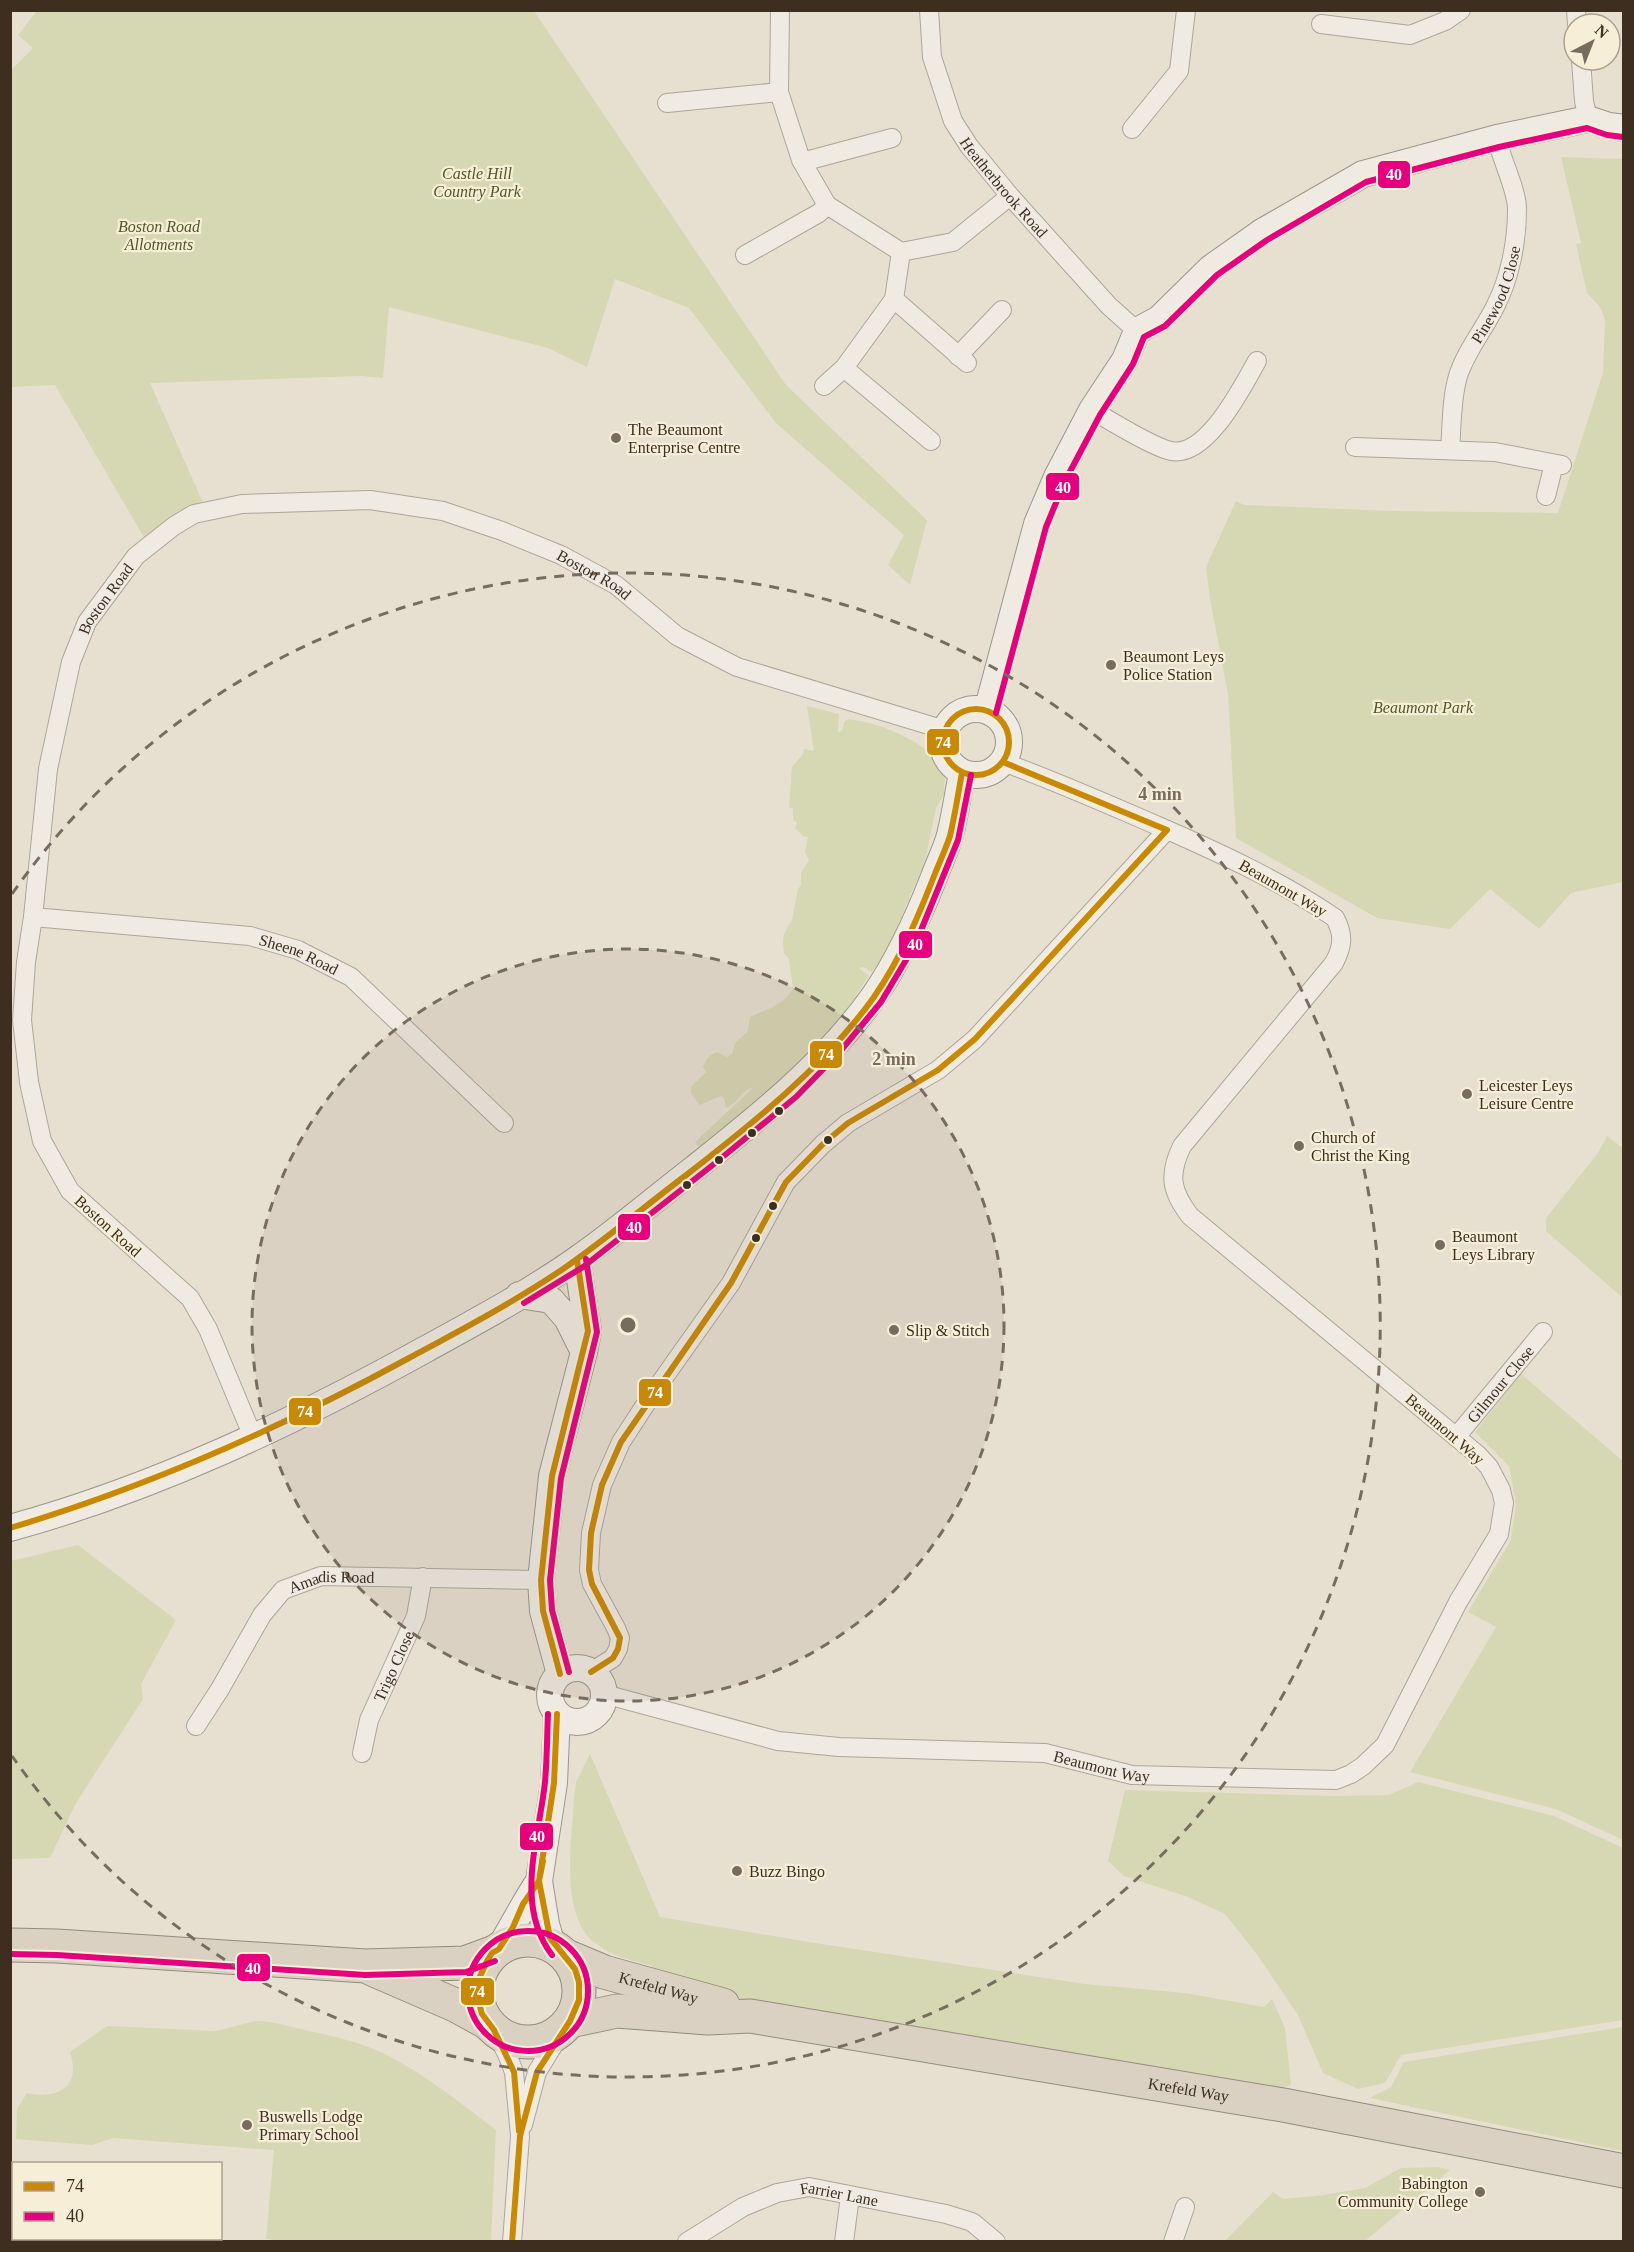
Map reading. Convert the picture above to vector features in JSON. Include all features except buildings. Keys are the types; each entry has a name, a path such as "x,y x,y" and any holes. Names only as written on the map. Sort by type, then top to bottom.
{"highway":[{"path":"10,1945 365,1966 465,1963 519,1941 536,1940 562,1953 575,1969 579,1982 579,2000 566,2026 549,2039 523,2043 504,2037 455,2005 365,1966"},
{"path":"491,2027 482,2014 477,1996 478,1981 495,1951"},
{"name":"Krefeld Way","path":"562,1953 604,1972 712,2001 750,2016 1283,2105 1623,2171"},
{"name":"Krefeld Way","path":"566,2026 617,2012 708,2018 750,2016"}],"street":[{"path":"780,10 779,92 802,162 827,206 901,252 953,242 1010,196"},
{"name":"Heatherbrook Road","path":"928,10 932,57 953,121 969,146 1010,196 1109,306 1137,331"},
{"path":"1132,129 1179,71 1186,10"},
{"path":"1321,24 1410,35 1445,21 1461,10"},
{"path":"1582,72 1588,119"},
{"path":"667,103 779,92"},
{"path":"987,711 1036,524 1057,477 1092,410 1125,360 1137,331 1159,319 1211,268 1262,232 1363,174 1497,138 1588,119 1623,128"},
{"path":"802,162 892,138"},
{"name":"Pinewood Close","path":"1449,450 1454,390 1458,375 1495,307 1513,252 1517,205 1497,138"},
{"path":"745,255 819,213 827,206"},
{"path":"824,386 844,368 894,299 901,252"},
{"path":"894,299 962,359 1002,310"},
{"path":"1092,410 1157,445 1172,451 1186,449 1214,430 1225,416 1257,361"},
{"path":"844,368 931,441"},
{"path":"1355,447 1495,452 1558,464 1546,496"},
{"name":"Boston Road","path":"253,1437 208,1329 190,1298 70,1191 42,1141 21,1020 48,768 71,662 87,622 136,556 174,526 194,514 242,504 370,500 442,511 502,531 570,560 616,585 677,636 737,667 945,730"},
{"path":"977,709 996,715 1008,732 1009,742 1003,762 995,770 984,775 973,776 962,773 947,760 942,740 945,730 954,717 967,710 977,709"},
{"name":"Beaumont Way","path":"604,1694 778,1741 839,1747 1045,1753 1132,1775 1336,1780 1363,1766 1384,1745 1458,1602 1499,1534 1504,1503 1501,1490 1489,1467 1190,1216 1174,1190 1172,1172 1182,1146 1334,963 1343,941 1342,929 1335,918 1323,909 1226,856 1003,762"},
{"path":"10,1528 121,1492 253,1437 374,1378 577,1260 708,1158 790,1090 831,1048 873,997 907,941 950,837 962,773"},
{"path":"591,1672 613,1658 620,1638 592,1584 589,1570 591,1533 602,1485 621,1442 731,1283 782,1188 806,1160 848,1123 938,1070 975,1039 1167,830"},
{"name":"Sheene Road","path":"33,917 250,936 298,950 351,977 504,1123"},
{"path":"560,1674 543,1611 541,1580 552,1476 588,1331 577,1260"},
{"path":"519,1295 551,1300 567,1318 584,1352"},
{"name":"Gilmour Close","path":"1456,1437 1543,1332"},
{"name":"Amadis Road","path":"196,1726 262,1616 283,1590 321,1576 541,1580"},
{"name":"Trigo Close","path":"362,1753 369,1719 417,1616 423,1577"},
{"path":"580,1668 591,1672 599,1680 604,1694 602,1706 595,1716 588,1720 567,1719 550,1700 551,1686 560,1674 567,1670 580,1668"},
{"path":"562,1953 550,1938 539,1881 554,1783 567,1719"},
{"path":"495,1951 513,1927 523,1904 539,1881"},
{"path":"520,2136 537,2072 566,2026"},
{"path":"491,2027 507,2054 514,2072 520,2136 512,2241"},
{"name":"Farrier Lane","path":"687,2241 743,2207 777,2193 809,2187 946,2214 972,2222 996,2241"},
{"path":"844,2241 850,2196"},
{"path":"1173,2241 1185,2207"}],"green space":[{"path":"534,11 786,385 927,520 910,585 888,565 904,535 776,423 689,308 615,279 587,367 548,348 389,307 383,378 361,376 150,383 204,505 145,539 55,385 11,387 10,71 33,48 18,35 36,12"},
{"name":"Beaumont Park","path":"1561,157 1623,159 1623,882 1571,893 1539,929 1490,889 1450,929 1377,918 1236,838 1228,694 1206,567 1236,501 1244,505 1394,511 1558,513 1603,373 1605,320 1600,307 1587,293 1576,244 1581,243"},
{"path":"807,706 839,714 838,733 848,719 875,724 917,744 939,763 945,774 944,794 936,808 920,875 909,897 910,900 893,941 872,972 864,967 859,968 869,976 856,995 857,998 824,1037 787,1075 700,1148 695,1142 754,1087 726,1108 724,1098 721,1096 700,1105 691,1094 691,1087 706,1072 703,1067 705,1062 717,1052 727,1057 732,1054 735,1043 748,1031 750,1017 779,1003 793,989 789,959 784,953 783,941 784,934 792,920 798,889 801,885 801,872 809,861 805,852 808,837 803,836 795,828 797,823 793,820 793,809 789,807 792,767 803,754 804,749 814,751"},
{"path":"1607,1136 1623,1148 1623,1298 1546,1231 1546,1218 1598,1153"},
{"path":"1521,1374 1623,1461 1623,1840 1556,1809 1410,1772 1496,1627 1468,1612 1511,1540 1516,1504 1509,1466 1475,1432"},
{"path":"78,1545 176,1620 141,1684 143,1699 76,1803 50,1858 11,1859 11,1561"},
{"path":"590,1754 660,1917 1085,1984 1185,1993 1264,2007 1272,1999 1285,2028 1291,2085 1283,2088 1280,2096 817,2017 730,1998 648,1975 651,1966 629,1960 595,1943 584,1930 576,1914 570,1875 574,1798 576,1782"},
{"path":"1418,1782 1554,1816 1623,1848 1623,2020 1401,2055 1385,2083 1358,2089 1323,2073 1298,2015 1256,1953 1225,1914 1188,1897 1124,1876 1108,1861 1125,1790 1333,1796 1389,1795"},
{"name":"Buswells Lodge Primary School","path":"255,2021 280,2024 336,2037 385,2054 456,2099 496,2130 491,2241 294,2242 266,2239 274,2150 113,2138 92,2145 16,2139 17,2109 27,2093 49,2094 65,2088 73,2074 70,2052 108,2026 216,2031"},
{"path":"1623,2027 1623,2151 1370,2098 1391,2087 1404,2062"},
{"path":"1437,2167 1450,2170 1365,2241 1225,2241 1273,2192 1283,2199 1324,2195 1365,2188 1401,2168"}],"transit line":[{"name":"40","path":"996,713 1046,527 1065,481 1100,415 1133,364 1144,337 1165,326 1217,275 1267,240 1366,182 1499,147 1587,128 1607,135 1623,137"},
{"name":"74","path":"970,709 982,709 994,714 1004,724 1009,742 1007,755 994,770 982,775 970,775 958,770 948,760 943,748 943,736 948,724 958,714 970,709"},
{"name":"74","path":"591,1672 613,1658 620,1638 592,1584 589,1570 591,1533 602,1485 621,1442 731,1283 786,1182 823,1144 848,1123 938,1070 975,1039 1167,830 1003,762"},
{"name":"74","path":"10,1528 62,1512 164,1474 263,1431 361,1384 487,1315 563,1269 711,1156 810,1071 854,1023 874,997 909,936 945,849 952,828 962,773"},
{"name":"40","path":"524,1303 583,1267 714,1164 796,1097 838,1054 881,1002 915,945 958,840 971,775"},
{"name":"40","path":"569,1672 552,1610 550,1580 561,1478 597,1332 586,1259"},
{"name":"74","path":"560,1674 543,1611 541,1580 552,1476 588,1331 577,1260"},
{"name":"40","path":"548,1714 545,1782 532,1871 532,1893 534,1915 541,1936 552,1955"},
{"name":"74","path":"512,2242 520,2136 537,2072 570,2021 579,2000 579,1982 575,1969 550,1938 539,1881 554,1783 557,1714"},
{"name":"74","path":"519,2131 514,2072 494,2030 482,2014 477,1996 478,1981 487,1961 492,1953 499,1949 513,1927 523,1904 539,1881 543,1861"},
{"name":"40","path":"528,1931 551,1935 571,1948 584,1968 588,1991 584,2014 571,2034 551,2047 528,2051 505,2047 485,2034 472,2014 468,1991 472,1968 485,1948 505,1935 528,1931"},
{"name":"40","path":"10,1954 365,1975 466,1972 495,1961"}],"place":[{"name":"The Beaumont Enterprise Centre","path":"616,438"},
{"name":"Beaumont Leys Police Station","path":"1111,665"},
{"name":"Leicester Leys Leisure Centre","path":"1467,1094"},
{"name":"Church of Christ the King","path":"1299,1146"},
{"name":"Beaumont Leys Library","path":"1440,1245"},
{"name":"Slip & Stitch","path":"894,1330"},
{"name":"Buzz Bingo","path":"737,1871"},
{"name":"Buswells Lodge Primary School","path":"247,2125"},
{"name":"Babington Community College","path":"1480,2192"}],"park label":[{"name":"Castle Hill Country Park","path":"477,182"},
{"name":"Boston Road Allotments","path":"159,235"}]}
